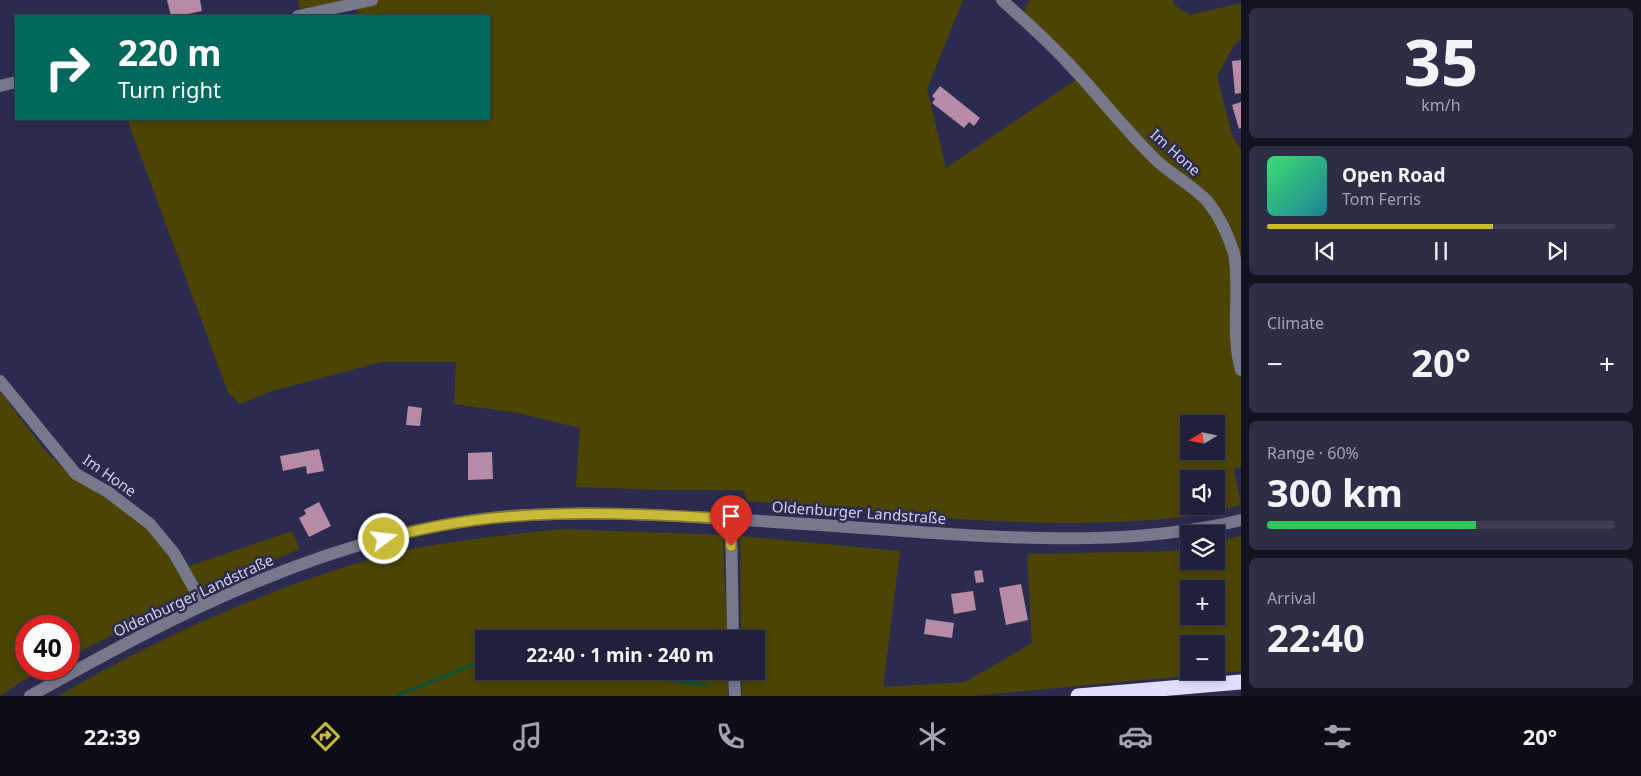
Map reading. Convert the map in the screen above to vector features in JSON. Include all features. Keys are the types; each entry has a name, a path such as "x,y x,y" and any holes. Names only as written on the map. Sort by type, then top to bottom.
{"highway":[{"path":"1078,696 1241,682"}],"street":[{"path":"303,15 372,0"},
{"name":"Im Hone","path":"1002,0 1068,62 1156,160 1208,202 1226,229 1237,270 1239,298 1238,351 1241,370"},
{"path":"0,86 15,82"},
{"name":"Im Hone","path":"0,381 76,474 108,492 150,524 174,553 199,596"},
{"name":"Oldenburger Landstraße","path":"30,696 90,662 256,581 317,558 443,524 511,516 647,514 990,537 1046,539 1125,537 1172,533 1241,520"},
{"path":"731,519 733,630"},
{"path":"734,680 735,696"}],"shaded area":[{"path":"298,0 345,0 300,9"},
{"path":"356,0 963,0 927,89 946,168 1077,79 1023,12 1030,0 1173,0 1174,5 1190,15 1241,3 1241,38 1233,47 1217,76 1232,135 1241,149 1241,467 1234,469 1241,505 1225,509 1225,470 1180,470 1180,515 1196,515 1131,521 1076,523 966,520 747,501 743,490 576,487 580,428 518,413 454,404 456,362 382,362 272,391 240,404 228,392 127,120 490,120 490,15 349,15 358,13"},
{"path":"0,391 43,448 73,478 106,496 148,526 172,554 193,595 80,652 80,615 15,615 15,680 24,680 0,696"},
{"path":"563,529 723,535 727,630 475,630 475,680 728,680 728,696 58,696 98,673 183,631 227,611 316,576 406,550 476,539"},
{"path":"292,531 300,549 200,591 187,567"},
{"path":"740,536 900,551 883,687 965,682 1032,643 1027,554 1180,550 1180,570 1225,570 1225,539 1241,536 1241,671 1225,672 1225,635 1180,635 1180,677 971,696 742,696 742,680 765,680 765,630 741,630"}],"building":[{"path":"167,0 200,0 202,11 184,15 171,15"},
{"path":"1241,60 1241,93 1235,94 1232,61"},
{"path":"940,86 980,118 974,126 969,122 964,128 932,103 935,99 932,96"},
{"path":"1241,102 1241,128 1239,129 1232,105"},
{"path":"408,406 422,408 420,426 406,425"},
{"path":"319,449 324,471 307,474 306,466 283,471 280,456"},
{"path":"492,452 493,479 468,480 468,453"},
{"path":"319,502 331,526 309,537 299,518 306,514 304,510"},
{"path":"982,570 984,582 976,583 974,571"},
{"path":"1021,584 1028,620 1006,625 999,588"},
{"path":"973,591 976,610 954,614 951,594"},
{"path":"926,619 954,623 952,638 924,634"}],"waterway":[{"path":"396,696 475,664"},
{"path":"668,680 705,685"}],"route":[{"path":"384,539 435,526 511,516 647,514 731,519 731,546"}]}
